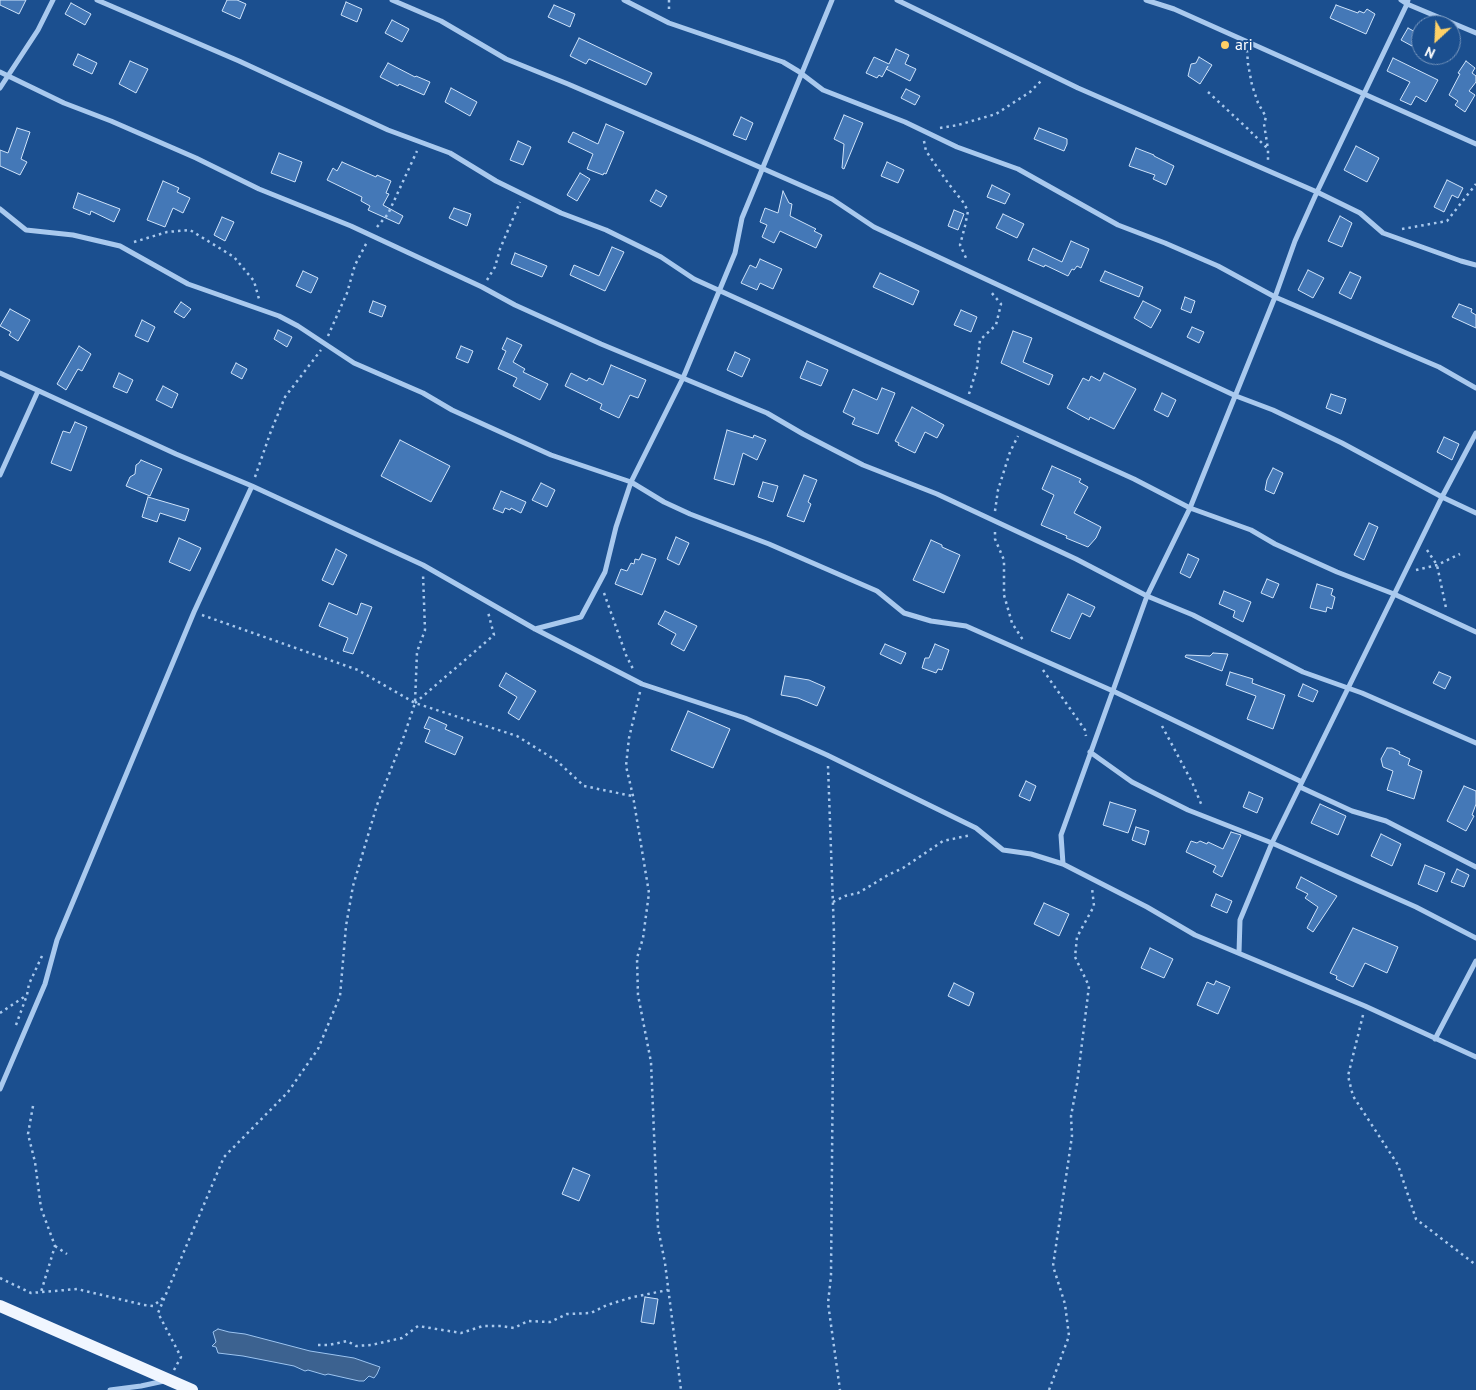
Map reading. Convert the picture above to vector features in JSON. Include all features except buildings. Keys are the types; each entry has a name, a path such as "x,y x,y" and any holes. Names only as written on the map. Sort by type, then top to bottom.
{"main road":[{"path":"0,1306 192,1390"}],"street":[{"path":"0,88 38,30 52,0"},
{"path":"97,0 239,61 388,130 450,153 496,181 561,213 606,230 661,256 694,279 1022,428 1190,508 1251,530 1274,544 1394,594 1476,632"},
{"path":"392,0 441,21 506,59 763,168 832,200 874,227 1236,396 1273,410 1342,443 1442,497 1476,513"},
{"path":"624,0 669,23 783,62 823,90 905,122 956,147 1018,169 1118,225 1218,266 1274,297 1439,367 1476,388"},
{"path":"535,629 581,618 605,572 616,527 631,482 683,378 735,254 742,218 832,0"},
{"path":"897,0 1048,74 1317,192 1360,213 1383,233 1476,265"},
{"path":"1146,0 1174,8 1476,144"},
{"path":"1401,0 1476,34"},
{"path":"1063,864 1061,835 1147,596 1190,508 1236,396 1295,241 1408,2"},
{"path":"0,72 64,103 196,158 259,189 371,235 549,321 767,413 862,465 938,494 1147,596 1193,615 1303,672 1348,689 1362,692 1476,743"},
{"path":"0,209 26,230 73,235 120,246 188,284 286,320 354,363 423,393 452,410 551,455 631,482 664,502 690,514 769,544 877,591 904,613 931,621 966,626 1114,691 1352,811 1386,821 1476,867"},
{"path":"0,374 176,454 252,486 423,565 535,629 642,684 745,718 827,754 976,828 1003,850 1031,854 1063,864 1147,907 1195,936 1366,1006 1476,1057"},
{"path":"0,475 38,391"},
{"path":"1239,953 1240,920 1272,843 1404,572 1476,433"},
{"path":"0,1090 45,984 57,940 194,612 252,486"},
{"path":"1090,752 1132,782 1188,810 1272,843 1416,907 1476,938"},
{"path":"1436,1039 1476,961"},
{"path":"110,1390 169,1380"}],"path":[{"path":"1246,41 1252,85 1258,103 1266,117 1264,124 1268,149 1268,170"},
{"path":"923,131 958,125 996,114 1030,92 1048,74"},
{"path":"1208,92 1268,149"},
{"path":"252,486 271,431 286,396 325,344 347,293 355,265 371,235 388,214 421,142"},
{"path":"1383,233 1447,221 1476,184"},
{"path":"482,287 495,267 500,249 523,194"},
{"path":"120,246 167,232 190,230 234,257 254,281 262,310"},
{"path":"1022,428 1010,452 998,490 994,521 995,539 1004,560 1004,595 1012,623 1085,730 1090,752"},
{"path":"1420,541 1437,565 1448,619"},
{"path":"1404,572 1437,565 1460,554"},
{"path":"169,1380 181,1357 158,1313 224,1157 288,1092 318,1049 340,996 346,926 353,886 377,805 415,704 417,652 425,630 423,565"},
{"path":"605,572 603,590 626,655 642,684 629,738 626,766 633,796 649,893 644,938 638,958 638,995 651,1062 658,1228 665,1263 681,1390"},
{"path":"415,704 494,635 485,600"},
{"path":"194,612 358,670 415,704 517,736 557,761 584,786 633,796"},
{"path":"1155,711 1192,782 1206,817"},
{"path":"827,754 834,933 831,1276 828,1303 840,1390"},
{"path":"833,902 845,896 858,893 888,874 902,868 942,840 982,833"},
{"path":"1049,1390 1069,1336 1066,1304 1053,1266 1072,1136 1071,1116 1077,1084 1089,986 1075,957 1077,937 1094,906 1090,879"},
{"path":"14,1030 28,994 29,984 41,957 57,940"},
{"path":"0,1013 45,984"},
{"path":"1366,1006 1348,1076 1353,1096 1398,1165 1416,1219 1476,1265"},
{"path":"33,1106 28,1134 41,1208 55,1246 67,1254"},
{"path":"41,1292 55,1246"},
{"path":"0,1278 31,1293 77,1290 153,1306 165,1297"},
{"path":"318,1345 329,1345 347,1341 356,1346 371,1345 402,1338 418,1326 461,1333 483,1326 514,1328 528,1321 550,1322 567,1314 591,1313 607,1305 633,1297 668,1290"}],"water":[{"path":"218,1329 310,1351 354,1358 380,1367 374,1378 369,1376 364,1381 359,1381 308,1370 305,1371 294,1366 218,1353 216,1347 212,1346 216,1342 213,1332"}],"place":[{"name":"ari","path":"1225,45"}]}
